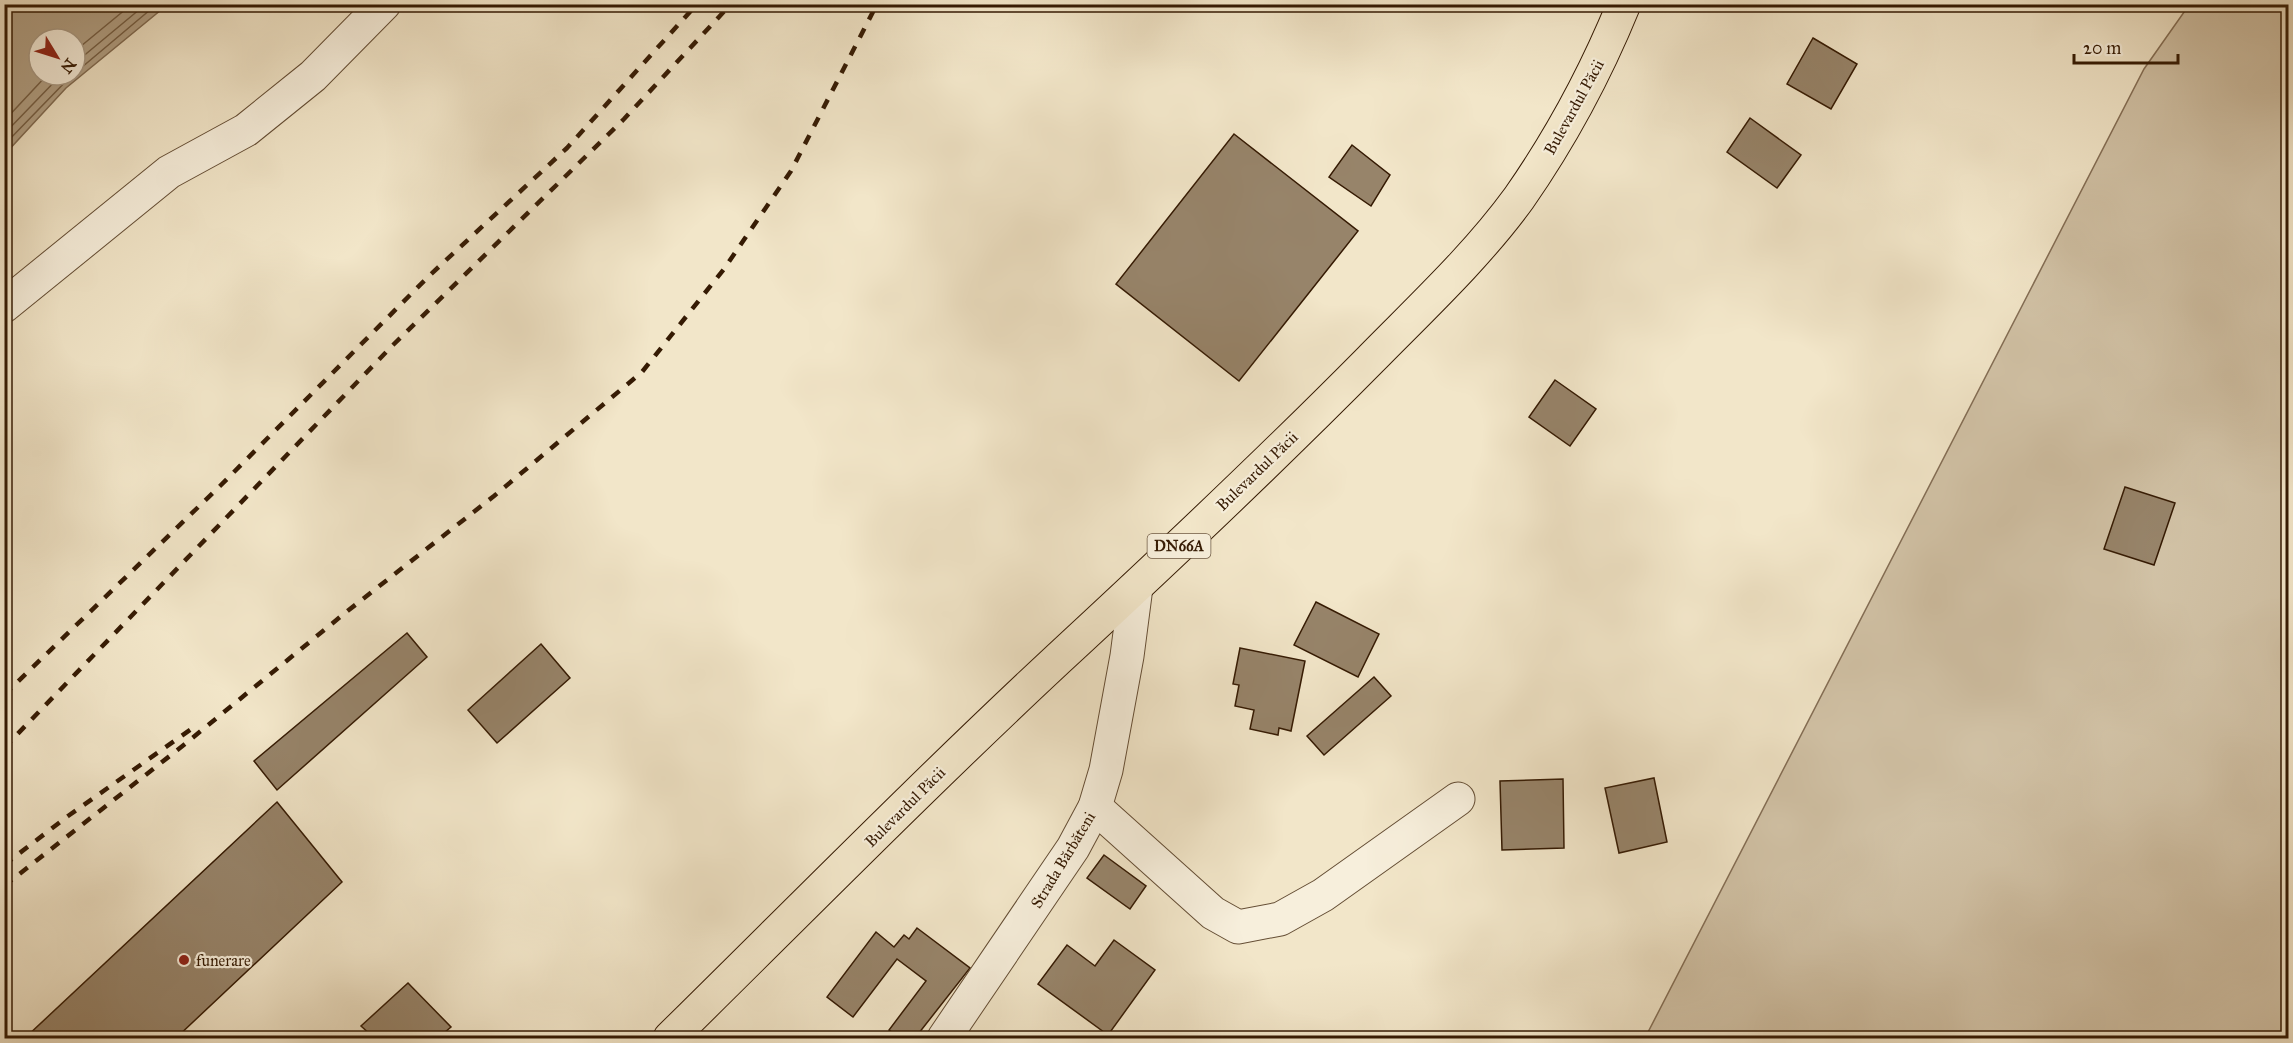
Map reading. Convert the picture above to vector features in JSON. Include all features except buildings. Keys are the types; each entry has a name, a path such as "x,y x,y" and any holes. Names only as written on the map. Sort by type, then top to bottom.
{"main road":[{"name":"Bulevardul Păcii","path":"670,1038 1011,704 1315,416 1448,281 1517,200 1571,117 1598,66 1624,4"}],"street":[{"path":"4,306 169,172 246,130 314,76 384,4"},
{"name":"Strada Bărbăteni","path":"944,1038 1073,848 1095,807 1106,770 1125,668 1136,587"},
{"path":"1095,807 1213,913 1238,927 1280,919 1323,895 1458,799"}],"shaded area":[{"path":"2189,5 2288,5 2288,1038 1645,1038 2144,69"}],"water":[{"path":"12,4 167,5 87,71 87,27 27,27 27,87 67,87 5,154 5,14"}],"railway":[{"path":"4,695 220,486 430,275 567,148 697,4"},
{"path":"4,748 393,345 624,119 731,4"},
{"path":"4,886 494,496 642,372 724,269 791,171 877,4"},
{"path":"4,865 68,816 197,725"}],"place":[{"name":"funerare","path":"184,960"}]}
